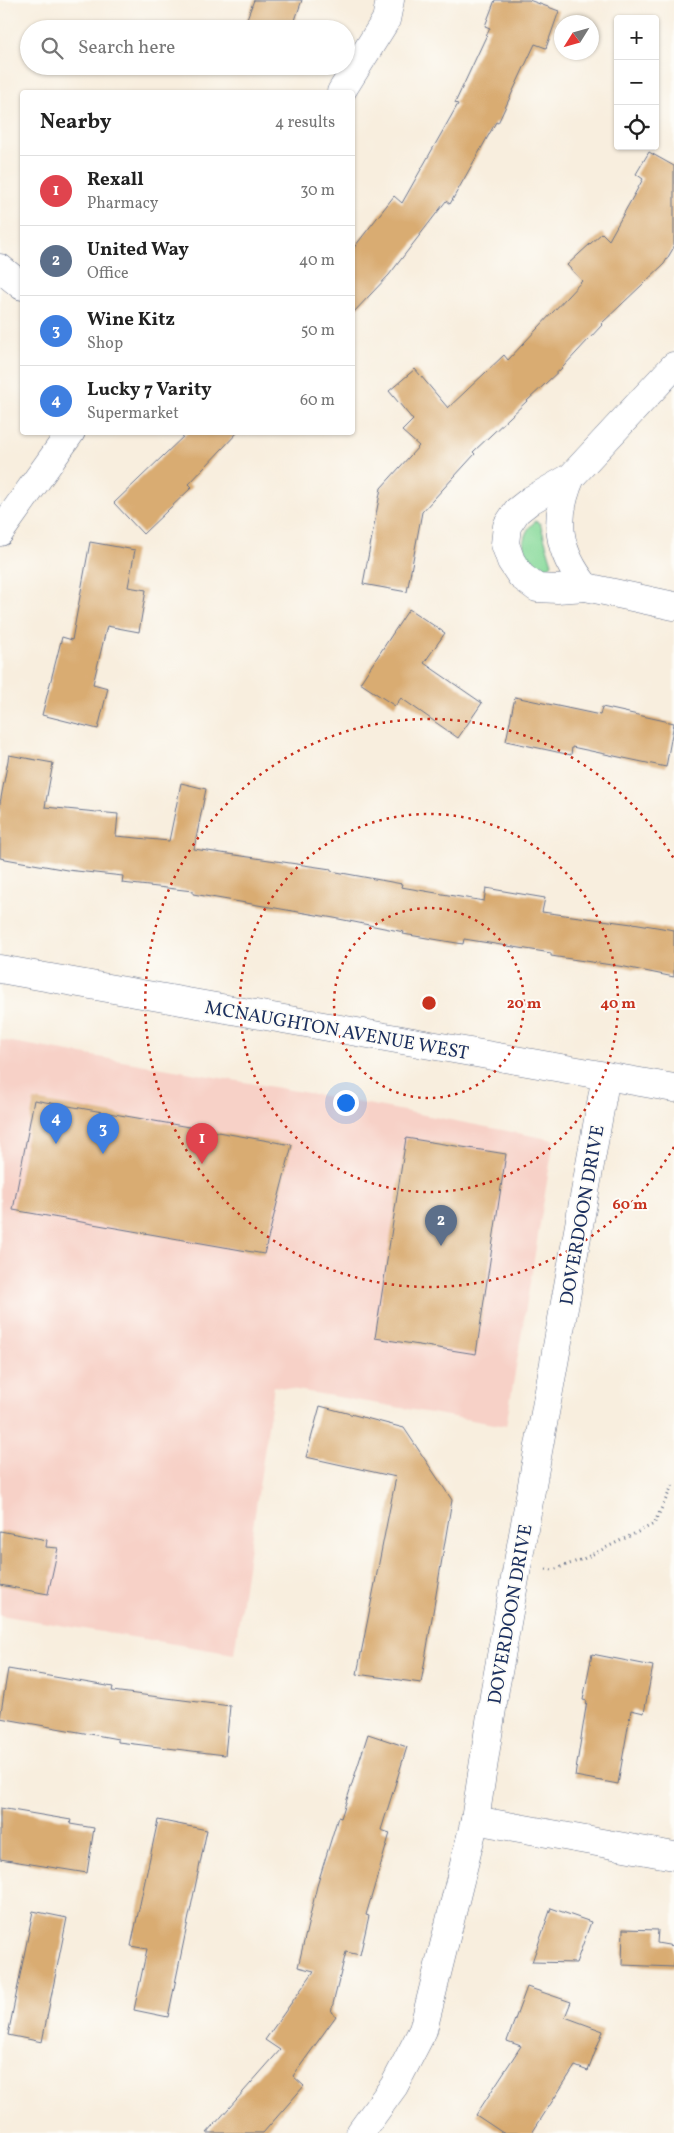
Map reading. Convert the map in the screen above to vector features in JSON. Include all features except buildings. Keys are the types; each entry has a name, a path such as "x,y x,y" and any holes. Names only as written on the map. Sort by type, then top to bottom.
{"street":[{"path":"355,70 386,20 390,0"},
{"path":"342,90 352,75"},
{"path":"0,268 20,284"},
{"path":"674,366 571,477 531,500 517,511 507,526 504,544 511,561 521,576 537,588 586,587 674,606"},
{"path":"0,532 69,435"},
{"path":"571,477 563,494 559,515 562,539 567,560 586,587"},
{"name":"MCNAUGHTON AVENUE WEST","path":"0,969 674,1088"},
{"name":"DOVERDOON DRIVE","path":"360,2133 394,2086 424,2030 475,1820 495,1689 606,1076"},
{"path":"475,1820 674,1856"}],"path":[{"path":"518,1565 553,1570 583,1559 654,1524 674,1482"}],"shaded area":[{"path":"0,1040 331,1097 554,1140 506,1426 274,1386 234,1654 0,1615"}],"green space":[{"path":"536,521 540,523 552,564 548,568 536,565 530,561 524,550 527,531"}],"place":[{"name":"Lucky 7 Varity","path":"56,1144"},
{"name":"Wine Kitz","path":"103,1154"},
{"name":"Rexall","path":"202,1164"},
{"name":"United Way","path":"441,1246"}]}
